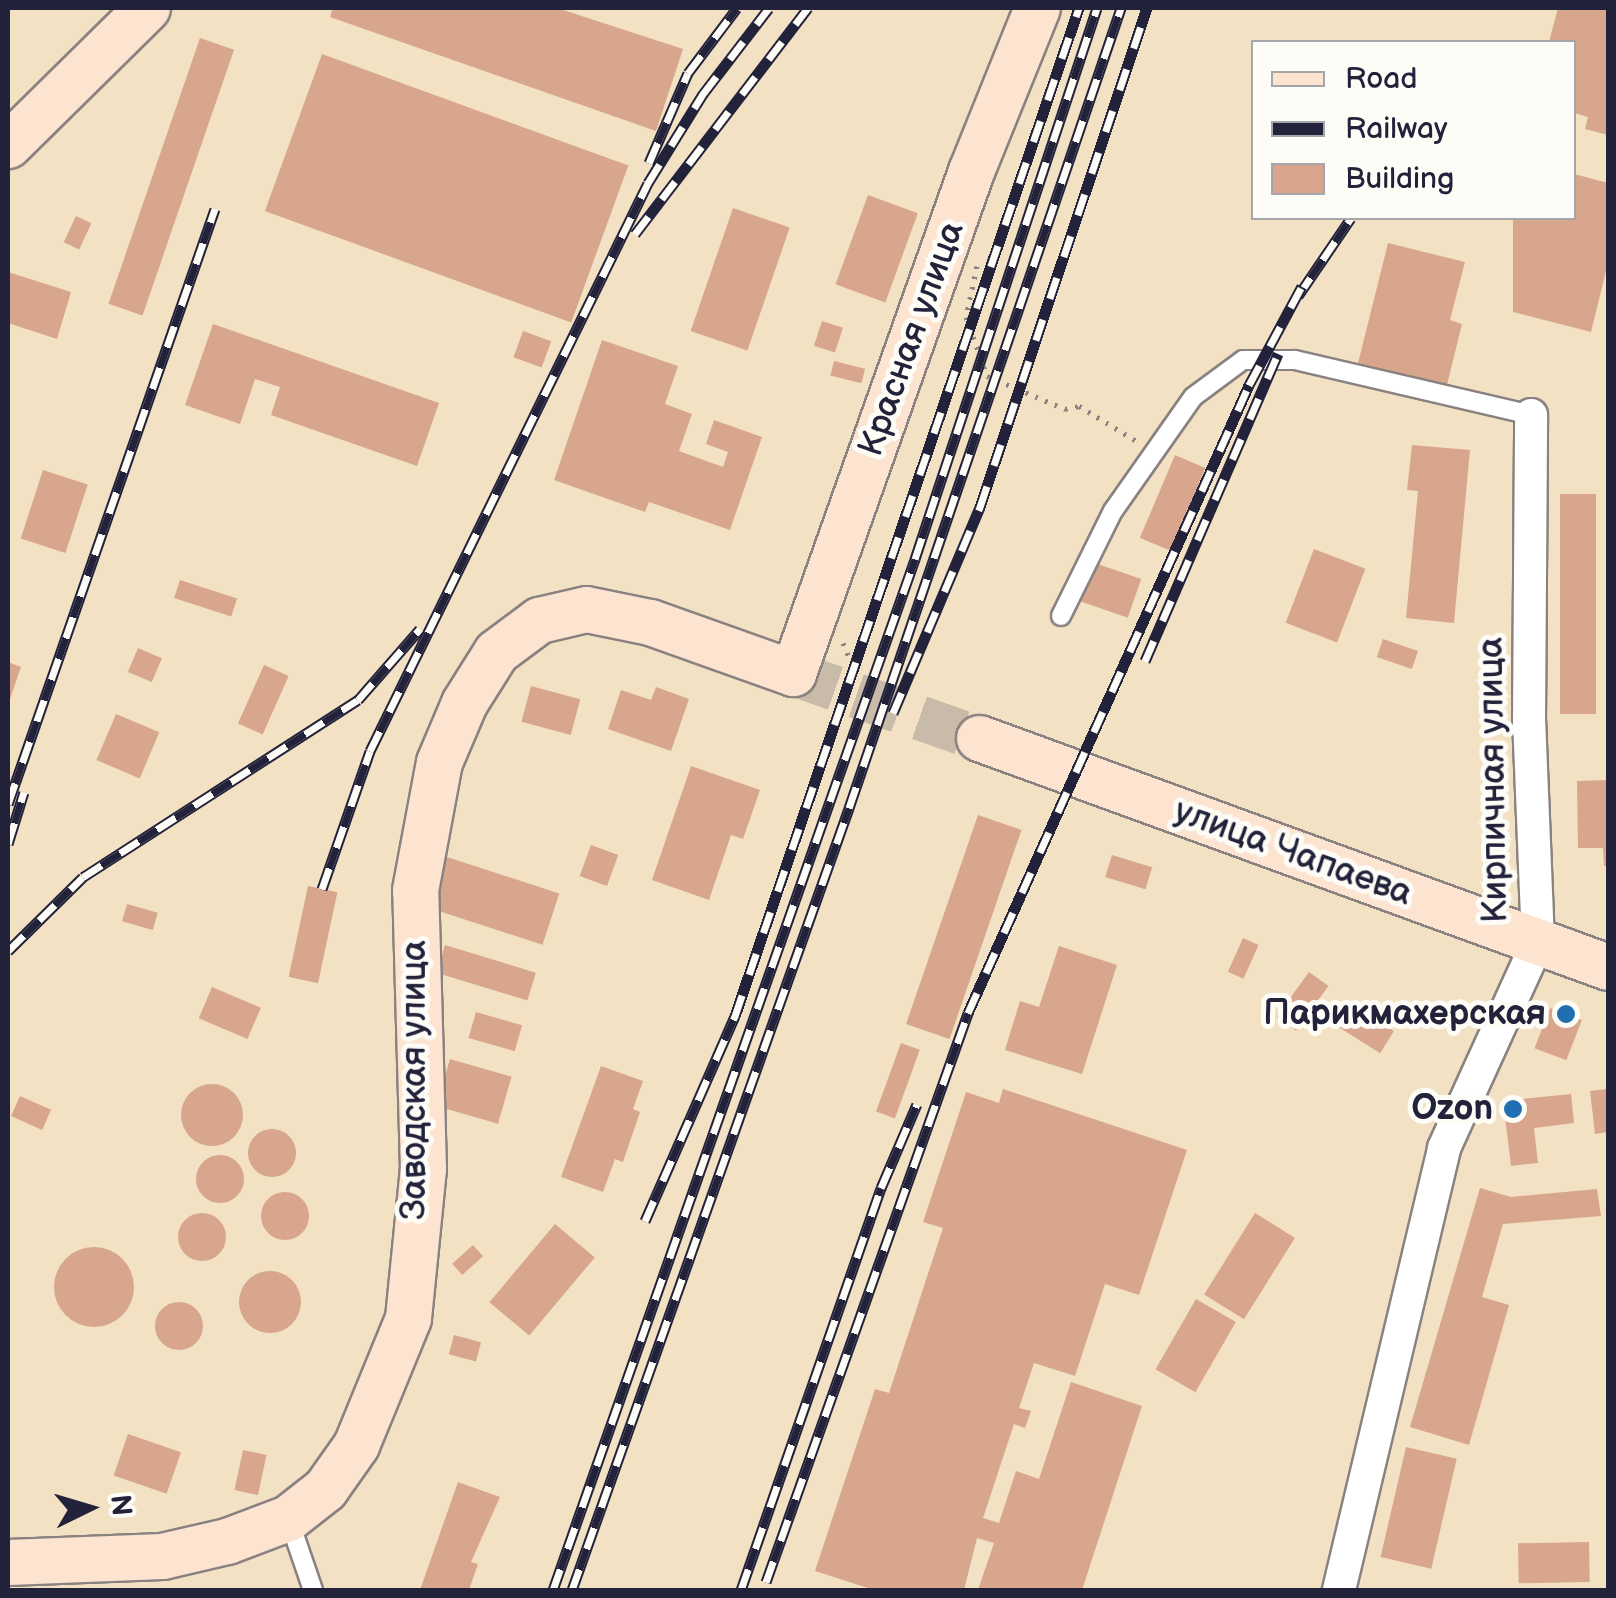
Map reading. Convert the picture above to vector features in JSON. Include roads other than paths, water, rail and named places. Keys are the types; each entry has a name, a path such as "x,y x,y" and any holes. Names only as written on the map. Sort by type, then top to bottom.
{"main road":[{"path":"8,144 148,8"},
{"name":"Красная улица","path":"793,673 971,170 1037,8"},
{"name":"Заводская улица","path":"8,1562 162,1556 288,1518 325,1489 356,1445 408,1318 423,1170 416,890 439,762 472,690 496,652 538,620 586,609 650,622 793,673"},
{"name":"улица Чапаева","path":"979,738 1608,966"}],"street":[{"name":"Кирпичная улица","path":"1338,1590 1444,1148 1538,942 1529,720 1531,416"}],"lane":[{"path":"1060,616 1114,511 1193,397 1243,360 1295,360 1531,416"},
{"path":"288,1518 313,1590"}],"tunnel":[{"path":"793,673 979,738"}],"railway":[{"path":"649,163 688,73 737,8"},
{"path":"322,889 370,751 648,183 703,94 769,8"},
{"path":"635,234 808,8"},
{"path":"645,1221 735,1016 1079,8"},
{"path":"553,1590 915,559 1097,8"},
{"path":"572,1590 849,808 1121,8"},
{"path":"893,713 980,507 1147,8"},
{"path":"8,804 215,209"},
{"path":"1298,296 1350,220"},
{"path":"766,1582 968,1013 1249,385 1302,286"},
{"path":"1145,661 1278,353"},
{"path":"8,951 83,877 358,700 420,629"},
{"path":"8,844 24,792"},
{"path":"741,1590 881,1188 917,1104"}],"place":[{"name":"Парикмахерская","path":"1566,1014"},
{"name":"Ozon","path":"1513,1109"}]}
